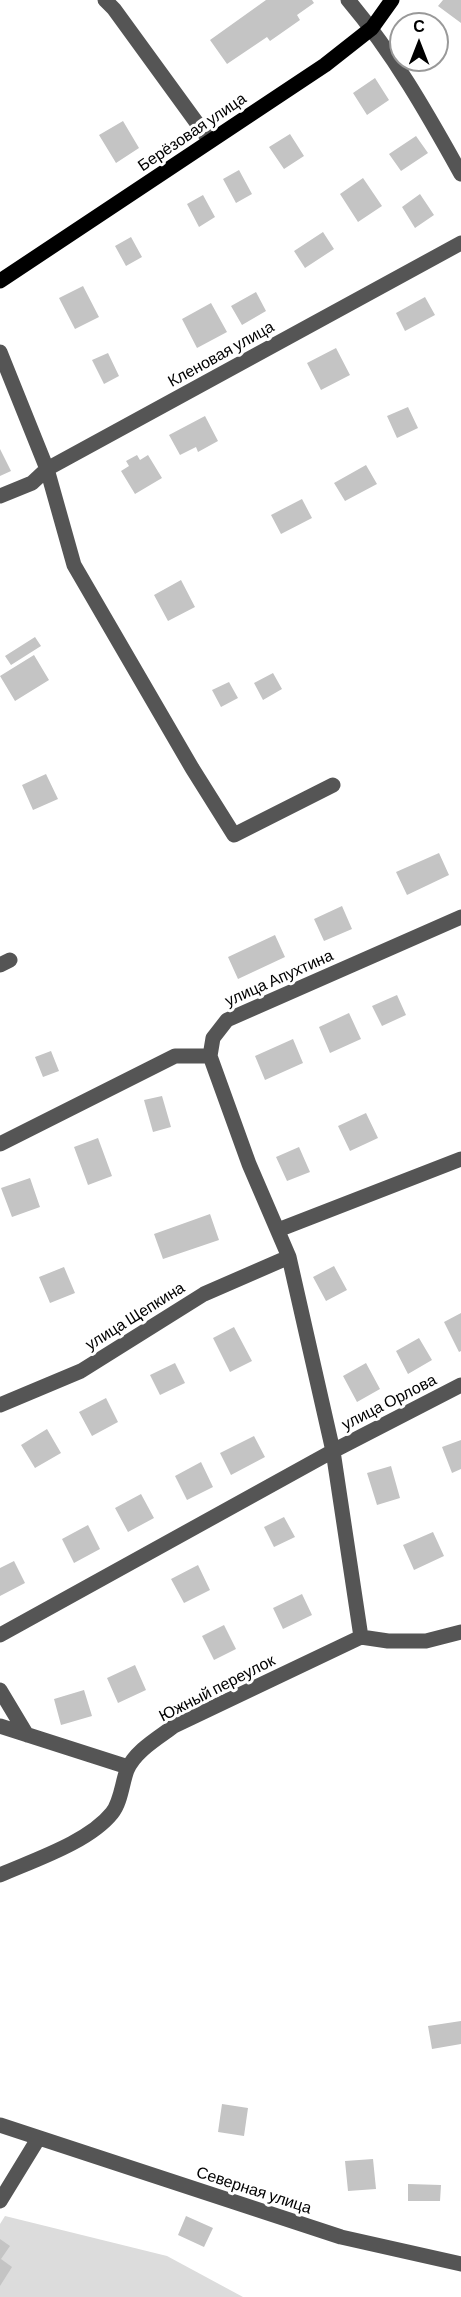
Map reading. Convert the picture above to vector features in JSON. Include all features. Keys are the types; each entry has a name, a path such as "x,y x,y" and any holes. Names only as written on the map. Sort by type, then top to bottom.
{"main road":[{"name":"Берёзовая улица","path":"0,281 325,65 372,28 392,0"}],"street":[{"path":"105,0 114,9 210,141"},
{"path":"348,0 372,28 424,106 461,174"},
{"name":"Кленовая улица","path":"0,496 32,483 47,470 461,243"},
{"path":"0,352 47,470 74,565 192,768 234,835 333,784"},
{"name":"улица Апухтина","path":"210,1056 213,1038 227,1020 461,917"},
{"path":"0,1144 175,1056 210,1056 249,1164 290,1257 333,1450 361,1637 388,1641 426,1641 461,1632"},
{"path":"278,1230 461,1159"},
{"name":"улица Щепкина","path":"0,1405 81,1371 204,1294 290,1257"},
{"name":"улица Орлова","path":"0,1635 333,1450 461,1385"},
{"name":"Южный переулок","path":"0,1875 89,1834 103,1823 114,1810 128,1767 148,1745 174,1726 361,1637"},
{"path":"0,1690 27,1735"},
{"path":"0,1726 128,1767"},
{"name":"Северная улица","path":"0,2125 341,2237 461,2264"},
{"path":"0,2201 38,2139"}],"shaded area":[{"path":"5,2216 167,2256 243,2297 0,2297 0,2224"}],"building":[{"path":"266,0 312,0 314,3 297,15 300,20 270,41 267,37 227,64 210,40"},
{"path":"443,0 461,0 461,23 449,12 438,6"},
{"path":"375,78 389,100 367,115 353,93"},
{"path":"123,121 139,148 116,163 99,135"},
{"path":"290,134 304,156 284,169 269,147"},
{"path":"416,136 428,153 401,171 389,154"},
{"path":"239,170 252,194 236,203 223,179"},
{"path":"363,178 382,206 358,222 340,194"},
{"path":"420,194 434,215 415,228 402,207"},
{"path":"203,195 215,217 199,227 187,204"},
{"path":"323,232 334,249 305,268 294,251"},
{"path":"131,237 142,257 126,266 115,246"},
{"path":"83,286 99,317 75,329 59,298"},
{"path":"256,292 266,311 242,325 231,306"},
{"path":"425,297 435,315 405,331 396,313"},
{"path":"211,303 227,332 197,348 182,319"},
{"path":"336,348 350,375 321,390 307,363"},
{"path":"108,353 119,376 104,384 92,360"},
{"path":"408,407 418,428 397,438 387,416"},
{"path":"205,416 218,441 198,452 196,447 180,455 169,435"},
{"path":"0,449 11,471 0,476"},
{"path":"137,455 140,460 148,455 162,478 135,494 121,471 129,466 126,461"},
{"path":"366,465 377,484 345,501 334,483"},
{"path":"302,499 312,518 281,534 271,515"},
{"path":"181,580 195,607 168,621 154,595"},
{"path":"35,637 41,646 11,665 5,656"},
{"path":"34,655 49,680 15,701 0,676"},
{"path":"273,673 282,689 263,700 254,683"},
{"path":"229,682 238,698 221,707 212,690"},
{"path":"46,774 58,799 33,810 22,785"},
{"path":"439,853 449,875 407,895 396,872"},
{"path":"342,906 352,929 324,941 314,919"},
{"path":"275,935 285,957 238,979 228,957"},
{"path":"397,995 406,1015 382,1026 372,1006"},
{"path":"349,1013 361,1039 330,1053 319,1027"},
{"path":"293,1039 303,1063 265,1080 255,1056"},
{"path":"51,1051 59,1071 43,1077 35,1057"},
{"path":"162,1096 171,1127 153,1132 144,1100"},
{"path":"366,1113 378,1138 350,1151 338,1126"},
{"path":"98,1138 112,1176 88,1185 74,1147"},
{"path":"299,1147 310,1172 287,1181 276,1157"},
{"path":"30,1178 40,1207 12,1217 1,1188"},
{"path":"210,1214 219,1240 163,1259 154,1234"},
{"path":"334,1266 347,1290 326,1301 313,1277"},
{"path":"64,1267 75,1293 50,1303 39,1277"},
{"path":"461,1313 461,1351 459,1352 444,1322"},
{"path":"234,1327 252,1361 230,1372 213,1338"},
{"path":"419,1338 432,1360 408,1374 396,1351"},
{"path":"175,1363 185,1383 160,1395 150,1375"},
{"path":"366,1363 380,1389 357,1402 343,1376"},
{"path":"106,1398 118,1422 92,1436 79,1412"},
{"path":"47,1429 61,1453 35,1468 21,1445"},
{"path":"254,1436 265,1457 231,1475 220,1453"},
{"path":"461,1440 461,1469 452,1473 442,1447"},
{"path":"201,1462 213,1487 187,1500 175,1476"},
{"path":"391,1466 400,1498 377,1505 367,1473"},
{"path":"141,1494 154,1518 128,1532 115,1508"},
{"path":"284,1517 295,1537 274,1547 264,1527"},
{"path":"88,1525 100,1549 74,1563 62,1539"},
{"path":"433,1532 444,1556 414,1570 403,1545"},
{"path":"14,1561 25,1583 0,1596 0,1568"},
{"path":"198,1565 210,1590 184,1603 171,1579"},
{"path":"302,1594 312,1615 283,1629 273,1608"},
{"path":"224,1625 236,1649 214,1660 202,1636"},
{"path":"135,1665 146,1690 118,1703 107,1678"},
{"path":"84,1690 92,1716 61,1725 54,1699"},
{"path":"461,2021 461,2044 432,2049 428,2026"},
{"path":"222,2104 248,2108 244,2136 218,2132"},
{"path":"373,2159 376,2189 348,2191 345,2161"},
{"path":"408,2184 441,2185 440,2201 408,2201"},
{"path":"186,2216 213,2228 204,2247 178,2235"},
{"path":"0,2239 10,2246 1,2259 12,2267 0,2286"}]}
